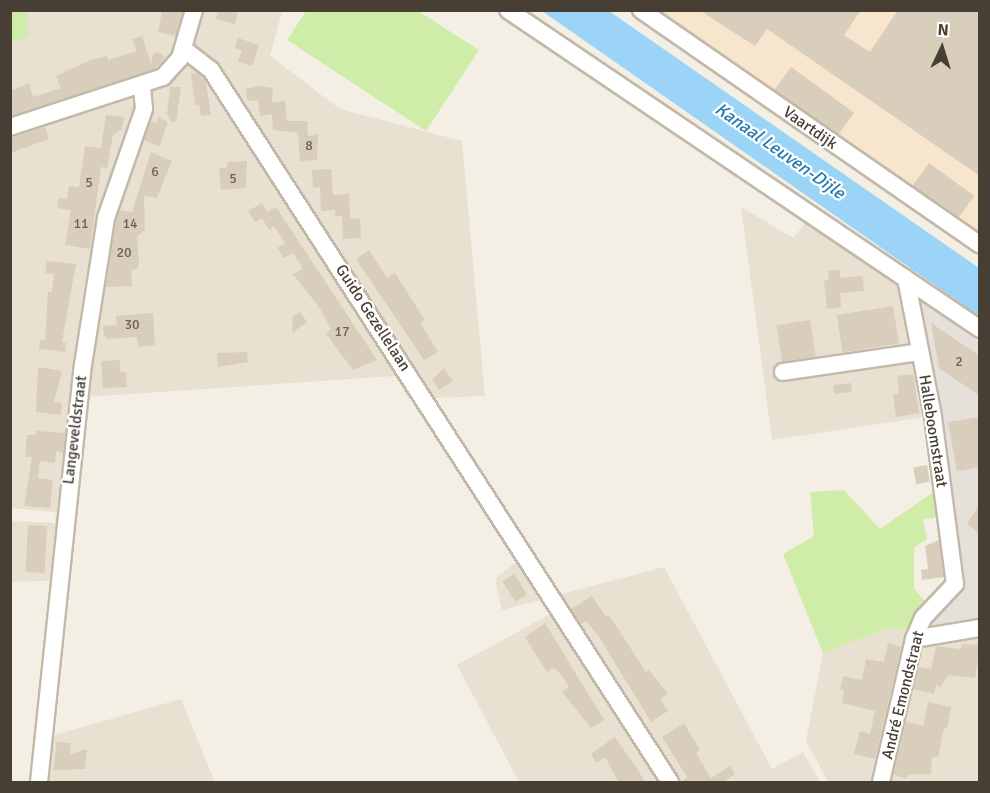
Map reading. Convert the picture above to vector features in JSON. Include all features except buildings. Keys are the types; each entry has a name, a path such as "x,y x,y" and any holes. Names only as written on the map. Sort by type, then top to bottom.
{"street":[{"path":"10,126 163,77 184,49 194,10"},
{"path":"508,10 980,329"},
{"name":"Vaartdijk","path":"641,10 978,240"},
{"name":"Guido Gezellelaan","path":"184,49 211,70 670,783"},
{"name":"Langeveldstraat","path":"39,783 83,365 106,218 144,109 142,85"},
{"name":"Halleboomstraat","path":"906,279 933,416 955,584"},
{"path":"783,372 842,371 920,352"},
{"name":"André Emondstraat","path":"881,783 914,639 923,618 955,584"},
{"path":"914,639 980,628"}],"shaded area":[{"path":"11,11 282,11 270,56 340,109 462,141 485,396 409,399 395,376 85,397 65,580 11,582 10,521 55,523 56,512 11,508"},
{"path":"659,11 979,11 979,236"},
{"path":"741,207 793,238 805,223 902,285 925,417 772,440"},
{"path":"919,298 980,343 979,622 925,629 923,623 963,580"},
{"path":"517,561 543,599 664,567 772,769 803,752 820,782 519,782 457,665 552,613 541,600 502,610 495,579"},
{"path":"891,627 931,637 979,628 979,782 828,782 806,741 823,653"},
{"path":"181,699 215,782 47,782 51,736"}],"green space":[{"path":"11,10 27,11 28,37 11,42"},
{"path":"306,11 418,11 479,50 426,131 287,40"},
{"path":"844,490 880,529 935,491 939,517 923,519 927,539 914,548 914,589 926,602 913,619 910,632 891,627 823,653 783,554 814,536 810,492"}],"water":[{"name":"Kanaal Leuven-Dijle","path":"542,11 609,11 979,268 979,316"}]}
